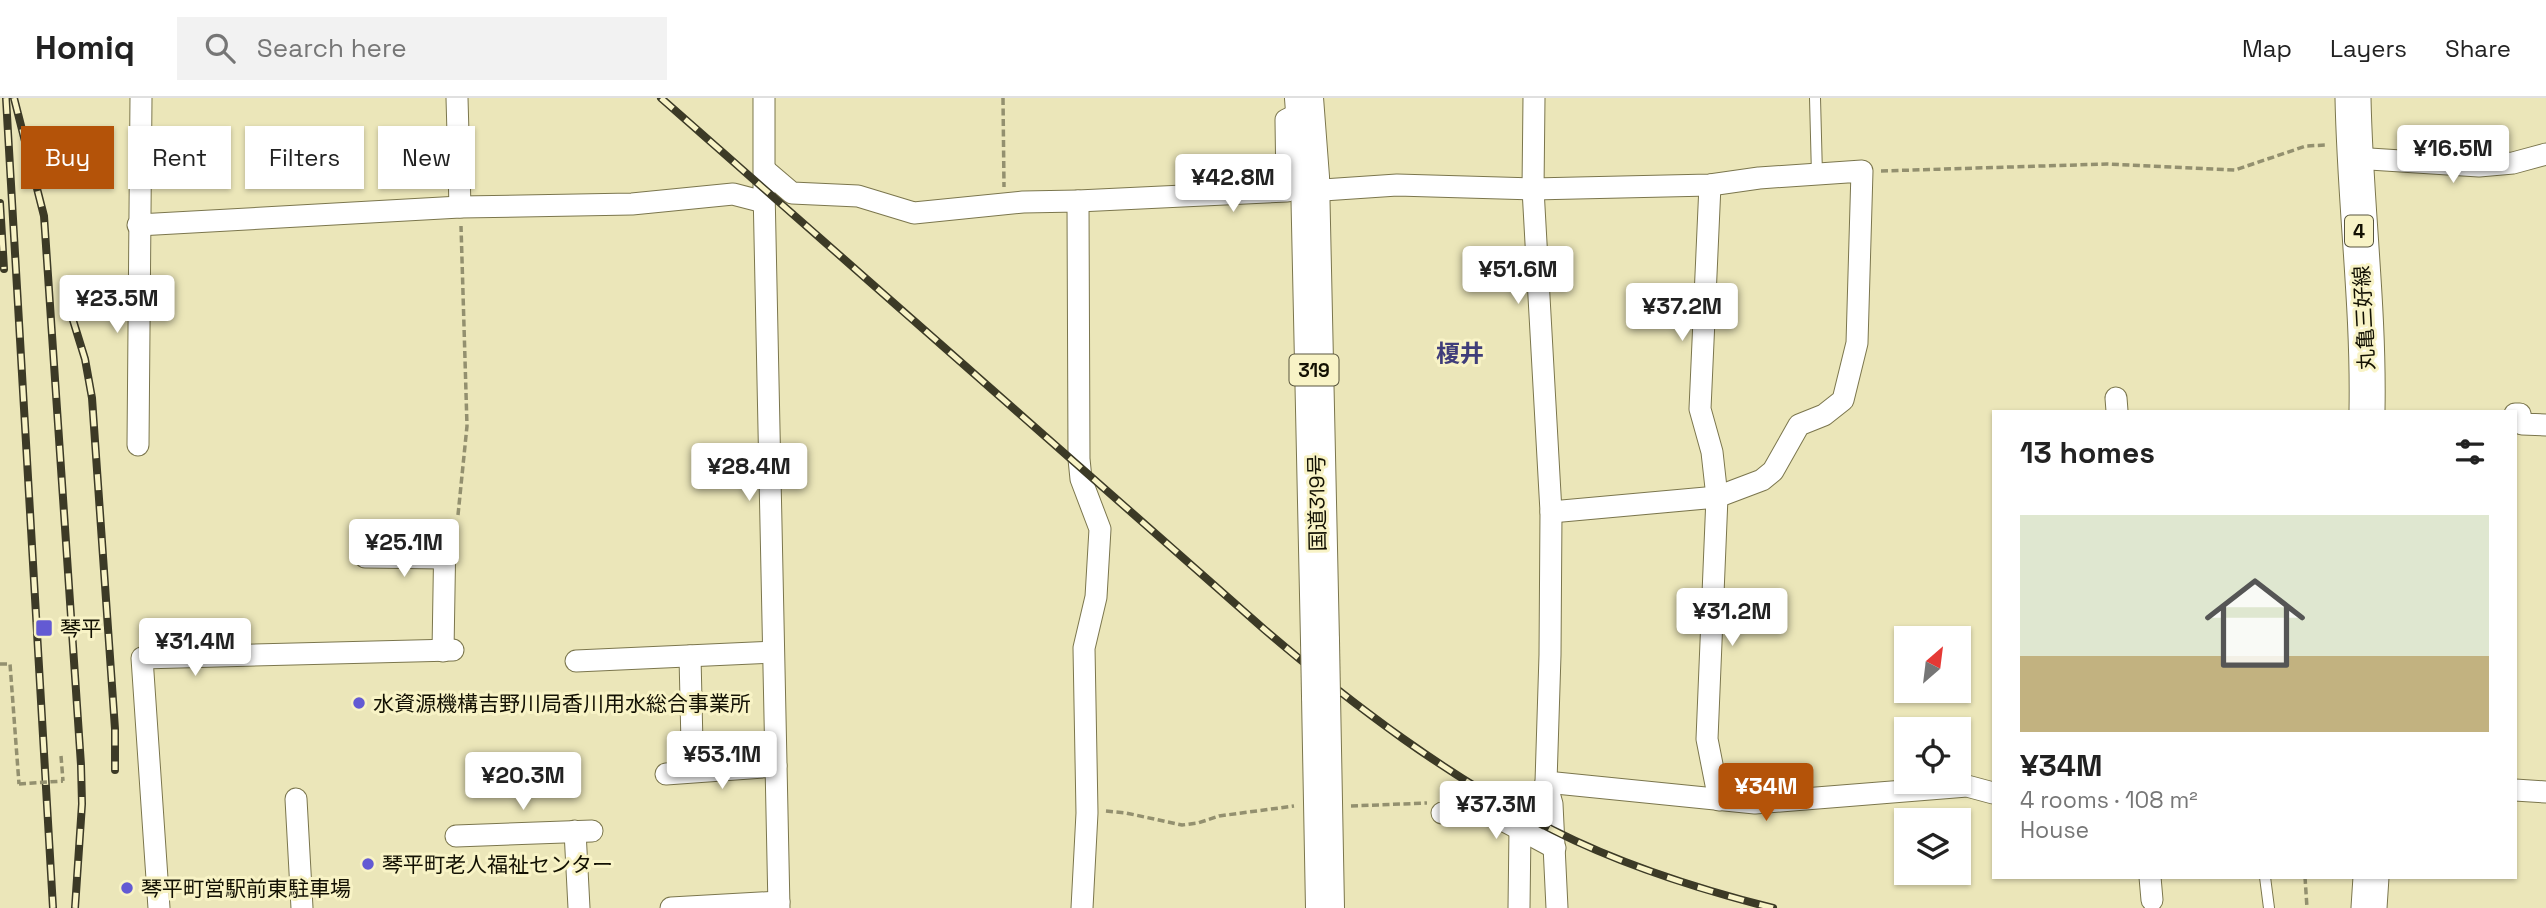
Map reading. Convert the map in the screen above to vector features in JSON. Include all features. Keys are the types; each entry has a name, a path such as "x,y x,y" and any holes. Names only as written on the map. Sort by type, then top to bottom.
{"highway":[{"name":"国道319号","path":"1305,104 1310,177 1325,908"}],"main road":[{"name":"丸亀三好線","path":"2353,98 2368,364 2367,410"},
{"path":"2369,908 2371,879"}],"street":[{"path":"138,445 141,98"},
{"path":"457,98 460,207"},
{"path":"671,908 779,905 764,98"},
{"path":"1534,98 1533,189 1551,512 1546,782 1552,804 1557,908"},
{"path":"765,170 792,193 858,196 914,213 1004,204 1287,191 1286,120 1305,104"},
{"path":"2354,152 2479,166 2513,163 2546,154"},
{"path":"1323,190 1397,185 1533,189 1710,185 1862,171 1857,342 1843,400 1824,415 1799,425 1773,471 1762,480 1717,497 1551,512"},
{"path":"1710,185 1700,409 1712,452 1717,497 1707,739 1719,800"},
{"path":"138,225 460,207 632,204 733,194 764,202"},
{"path":"1078,201 1079,459 1081,479 1092,502 1100,529 1096,597 1084,648 1087,813 1082,908"},
{"path":"2517,414 2520,414 2522,424 2546,425"},
{"path":"159,908 142,658 448,651 444,558 451,525"},
{"path":"365,557 444,558"},
{"path":"576,661 774,652"},
{"path":"690,656 692,745"},
{"path":"666,774 776,766"},
{"path":"1546,782 1755,803 1967,786 1992,793"},
{"path":"2517,790 2546,792"},
{"path":"296,799 302,908"},
{"path":"1442,813 1495,817 1555,848"},
{"path":"1519,908 1520,830"},
{"path":"456,836 584,831 579,908"},
{"path":"2150,879 2151,900"}],"lane":[{"path":"1815,98 1817,175"},
{"path":"2265,879 2269,908"}],"path":[{"path":"1003,98 1004,204"},
{"path":"1862,171 2107,164 2235,170 2306,146 2354,152"},
{"path":"451,525 467,426 460,207"},
{"path":"0,664 10,664 19,784 63,781 61,756"},
{"path":"1087,813 1118,812 1182,825 1253,811 1302,807"},
{"path":"2305,879 2307,908"}],"railway":[{"path":"6,98 53,908"},
{"path":"14,98 44,216 81,765 82,804 75,908"},
{"path":"661,98 1265,630 1403,739 1476,787 1579,843 1661,875 1773,908"},
{"path":"0,203 4,269"},
{"path":"72,317 85,359 92,398 115,729 115,770"}],"place":[{"name":"琴平","path":"44,628"},
{"name":"水資源機構吉野川局香川用水総合事業所","path":"359,703"},
{"name":"琴平町老人福祉センター","path":"368,864"},
{"name":"琴平町営駅前東駐車場","path":"127,888"}],"district":[{"name":"榎井","path":"1460,353"}]}
